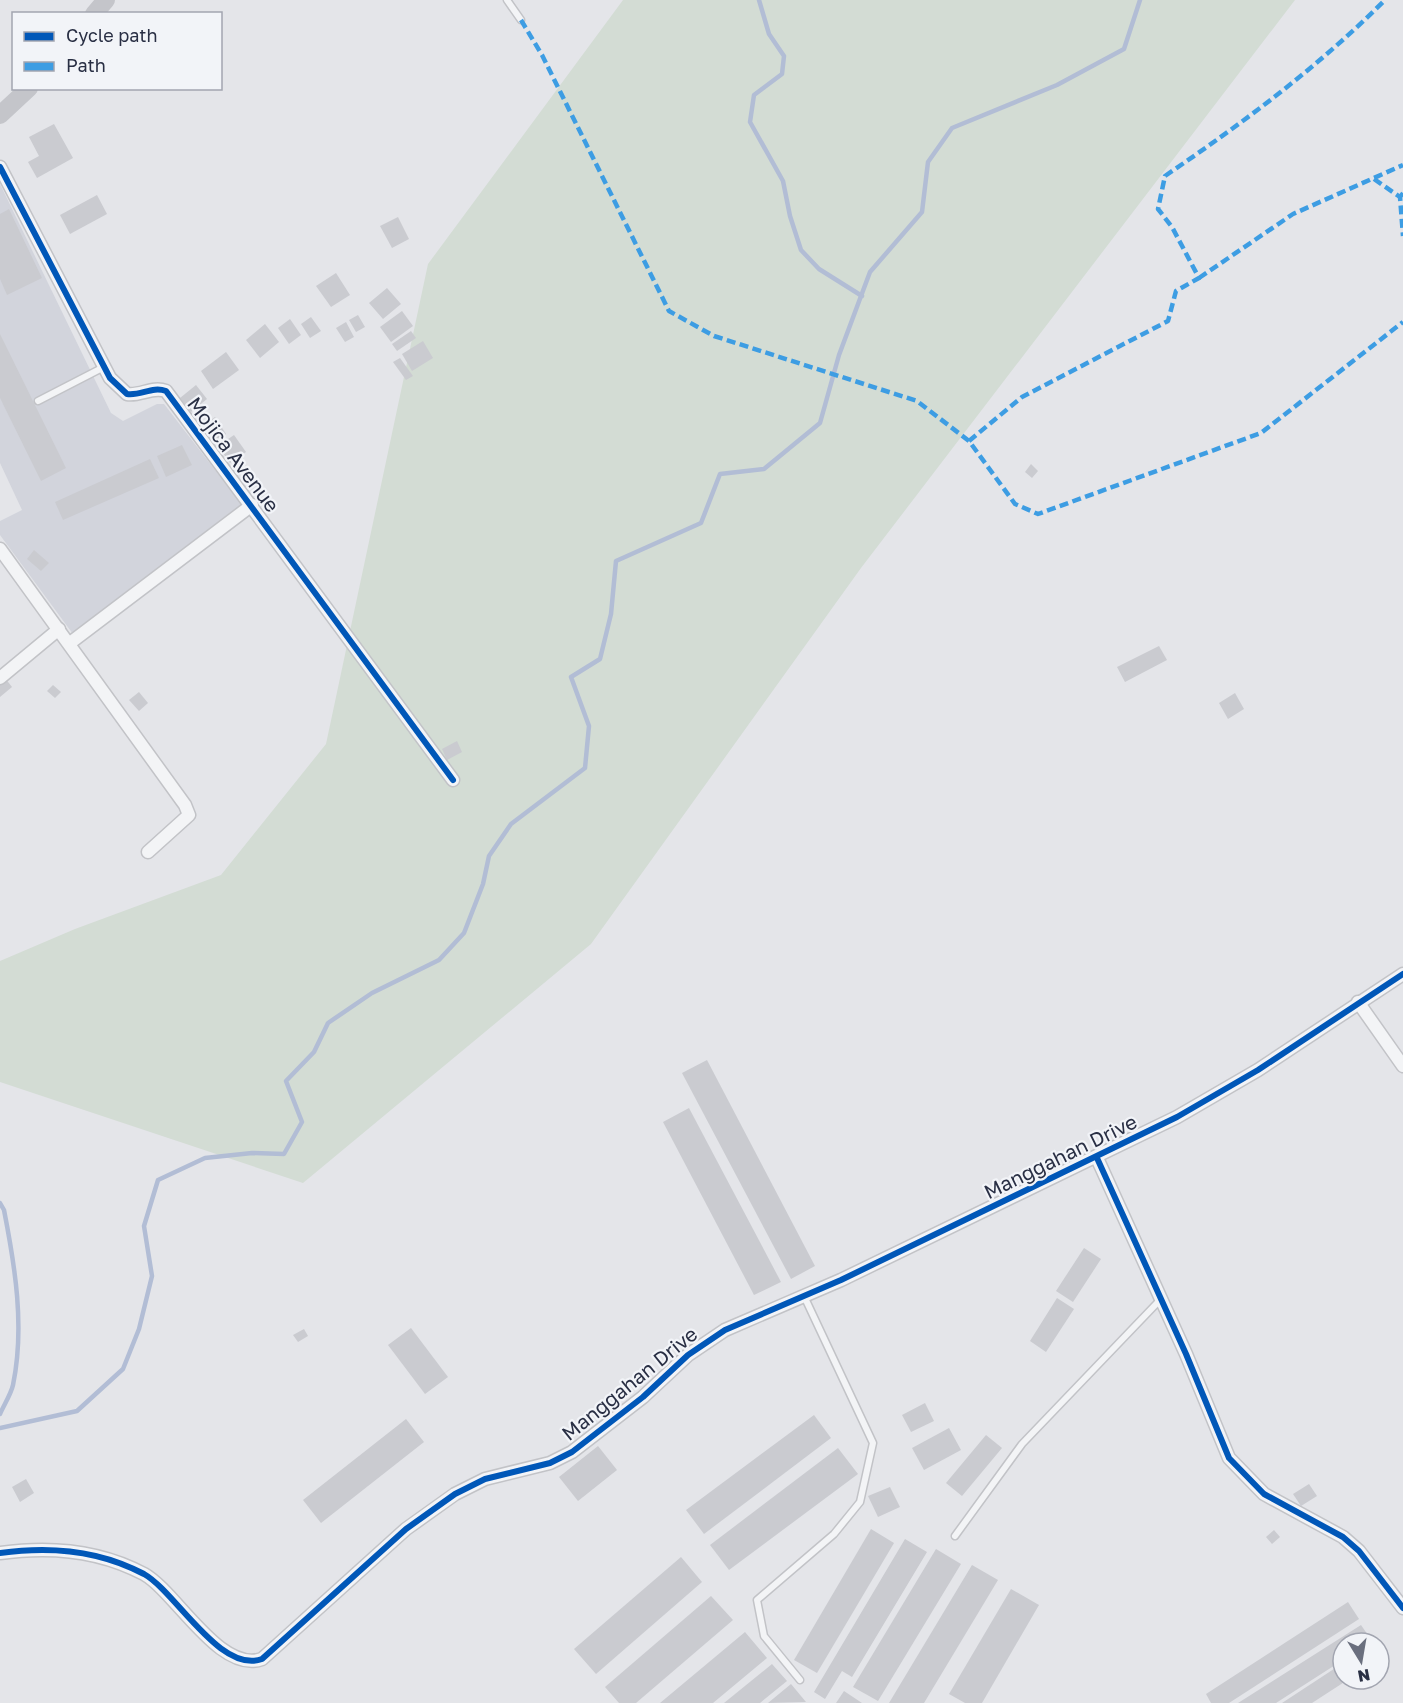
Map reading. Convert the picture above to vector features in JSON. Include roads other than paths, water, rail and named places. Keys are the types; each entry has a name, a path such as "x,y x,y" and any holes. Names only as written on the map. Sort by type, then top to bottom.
{"main road":[{"path":"96,12 106,0"},
{"path":"0,115 27,90"}],"street":[{"name":"Mojica Avenue","path":"0,167 104,367 120,390 127,394 140,394 155,388 166,391 453,780"},
{"path":"70,644 252,505"},
{"path":"0,549 177,790 189,815 148,852"},
{"path":"0,678 59,628"},
{"name":"Manggahan Drive","path":"0,1553 78,1551 103,1556 123,1564 146,1575 230,1654 242,1662 262,1659 406,1529 455,1494 485,1479 550,1463 572,1452 643,1397 706,1342 759,1314 804,1296 1097,1158 1177,1117 1258,1070 1403,974"},
{"path":"1358,1002 1403,1066"},
{"path":"1097,1158 1186,1354 1229,1458 1264,1494 1343,1537 1359,1551 1403,1608"}],"lane":[{"path":"507,0 521,20"},
{"path":"38,401 104,367"},
{"path":"800,1680 765,1636 758,1600 834,1534 860,1502 873,1443 804,1296"},
{"path":"955,1536 1022,1444 1160,1300"}],"waterway":[{"path":"759,0 769,34 784,56 782,74 754,95 750,122 783,181 790,216 801,250 819,269 862,296"},
{"path":"0,1428 77,1411 123,1369 139,1329 152,1276 144,1226 158,1180 205,1158 252,1153 284,1154 302,1122 286,1081 314,1052 328,1023 372,993 439,960 464,933 483,884 489,856 511,824 585,768 589,726 571,677 600,659 611,614 616,561 701,523 720,474 764,469 820,423 839,355 870,272 922,212 928,162 952,128 1057,85 1124,49 1140,0"},
{"path":"0,1203 4,1210 12,1253 18,1319 17,1363 13,1385 0,1414"}]}
